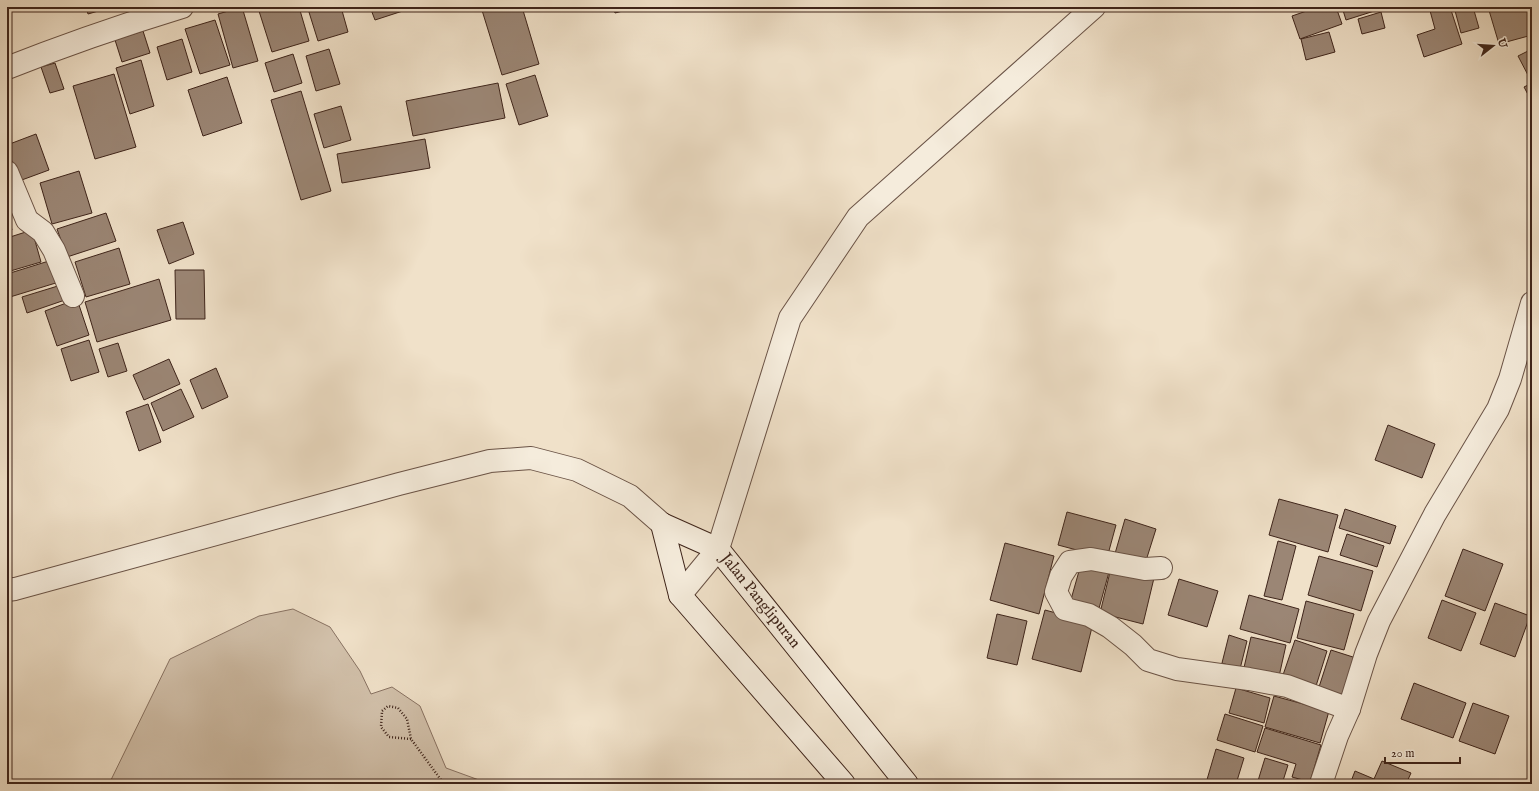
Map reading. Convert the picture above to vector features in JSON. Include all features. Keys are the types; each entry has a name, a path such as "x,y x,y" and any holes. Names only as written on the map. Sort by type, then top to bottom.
{"street":[{"path":"7,68 57,48 141,19 182,7"},
{"path":"680,595 718,549 790,318 858,217 1094,7"},
{"path":"7,172 27,220 43,232 54,250 73,296"},
{"path":"1321,784 1337,736 1350,710 1366,654 1379,621 1435,514 1498,409 1510,378 1532,303"},
{"name":"Jalan Panglipuran","path":"7,590 398,484 490,461 531,458 577,470 630,496 662,524 718,549 907,784"},
{"path":"662,524 680,595 844,784"},
{"path":"1161,568 1144,569 1091,559 1070,562 1060,576 1056,592 1065,609 1089,615 1110,627 1148,660 1177,669 1287,686 1350,710"}],"path":[{"path":"410,738 389,737 381,727 382,712 388,706 398,708 407,719 410,738 444,784"}],"shaded area":[{"path":"293,609 330,627 360,671 371,694 392,687 420,706 446,768 479,780 497,784 109,784 170,659 259,616"}],"building":[{"path":"86,7 112,7 88,14"},
{"path":"242,7 258,61 233,68 218,14"},
{"path":"271,7 299,7 309,41 272,52 259,11"},
{"path":"317,7 341,7 348,32 318,41 308,9"},
{"path":"370,7 415,7 375,20"},
{"path":"481,7 522,7 539,64 502,75"},
{"path":"613,7 638,7 615,13"},
{"path":"1318,7 1336,7 1342,24 1300,39 1292,16"},
{"path":"1342,7 1387,7 1346,20"},
{"path":"1429,7 1450,7 1462,44 1424,57 1417,35 1435,29"},
{"path":"1454,7 1473,7 1479,28 1461,33"},
{"path":"1488,7 1532,7 1532,35 1499,44"},
{"path":"1381,12 1385,28 1362,34 1358,19"},
{"path":"215,20 230,65 200,74 185,29"},
{"path":"143,31 150,53 122,62 115,40"},
{"path":"1329,32 1335,52 1306,60 1301,39"},
{"path":"182,39 192,72 167,80 157,47"},
{"path":"329,49 340,84 316,91 306,56"},
{"path":"1532,49 1532,75 1529,77 1518,56"},
{"path":"293,54 302,83 274,92 265,63"},
{"path":"141,60 154,106 130,114 116,68"},
{"path":"55,63 64,89 50,93 41,67"},
{"path":"114,74 136,147 95,159 73,86"},
{"path":"535,75 548,116 519,125 506,84"},
{"path":"227,77 242,123 203,136 188,90"},
{"path":"498,83 505,118 413,136 406,101"},
{"path":"1532,83 1532,102 1524,87"},
{"path":"301,91 331,191 301,200 271,100"},
{"path":"341,106 351,140 324,148 314,114"},
{"path":"36,134 49,170 19,181 7,145"},
{"path":"425,139 430,168 342,183 337,154"},
{"path":"79,171 92,213 52,224 40,183"},
{"path":"7,212 12,230 7,231"},
{"path":"106,213 116,241 67,257 57,229"},
{"path":"183,222 194,254 169,264 157,230"},
{"path":"32,230 41,262 7,272 7,238"},
{"path":"119,248 130,284 86,297 75,262"},
{"path":"52,260 59,282 10,297 7,288 7,274"},
{"path":"175,270 204,270 205,319 176,319"},
{"path":"159,279 171,320 97,342 85,302"},
{"path":"61,285 65,300 27,313 22,297"},
{"path":"77,299 89,335 57,346 45,311"},
{"path":"89,340 99,372 71,381 61,349"},
{"path":"118,343 127,371 108,377 99,349"},
{"path":"169,359 180,384 144,400 133,375"},
{"path":"216,368 228,397 202,409 190,380"},
{"path":"181,389 194,417 163,431 151,403"},
{"path":"148,404 161,442 139,451 126,412"},
{"path":"1388,425 1435,444 1422,478 1375,460"},
{"path":"1279,499 1338,515 1328,552 1269,535"},
{"path":"1345,509 1396,526 1390,544 1339,528"},
{"path":"1067,512 1116,525 1107,558 1058,545"},
{"path":"1125,519 1156,529 1144,567 1114,557"},
{"path":"1347,534 1384,546 1377,567 1340,555"},
{"path":"1278,541 1296,546 1282,600 1264,596"},
{"path":"1005,543 1054,556 1039,614 990,600"},
{"path":"1463,549 1503,564 1485,611 1445,596"},
{"path":"1319,556 1373,571 1361,611 1308,595"},
{"path":"1081,564 1109,572 1098,612 1070,603"},
{"path":"1111,568 1154,578 1143,624 1100,613"},
{"path":"1179,579 1218,591 1207,627 1168,615"},
{"path":"1249,595 1299,609 1290,643 1240,629"},
{"path":"1442,600 1476,613 1461,651 1428,638"},
{"path":"1306,601 1354,614 1344,650 1297,638"},
{"path":"1495,603 1530,616 1515,657 1480,644"},
{"path":"1045,610 1093,623 1081,672 1032,659"},
{"path":"997,614 1027,621 1017,665 987,658"},
{"path":"1229,635 1247,641 1240,669 1222,663"},
{"path":"1251,637 1286,645 1278,681 1243,672"},
{"path":"1295,640 1327,651 1316,686 1283,675"},
{"path":"1331,650 1356,658 1344,696 1319,687"},
{"path":"1414,683 1466,703 1453,738 1401,719"},
{"path":"1236,688 1270,698 1264,723 1229,713"},
{"path":"1274,696 1329,711 1320,743 1265,727"},
{"path":"1473,703 1509,716 1495,754 1459,741"},
{"path":"1225,714 1263,726 1255,752 1217,740"},
{"path":"1265,728 1321,745 1310,782 1292,777 1296,764 1257,752"},
{"path":"1216,749 1244,758 1236,784 1206,783"},
{"path":"1265,758 1288,765 1282,784 1257,784"},
{"path":"1382,761 1411,773 1406,784 1350,784 1355,771 1374,779"}]}
